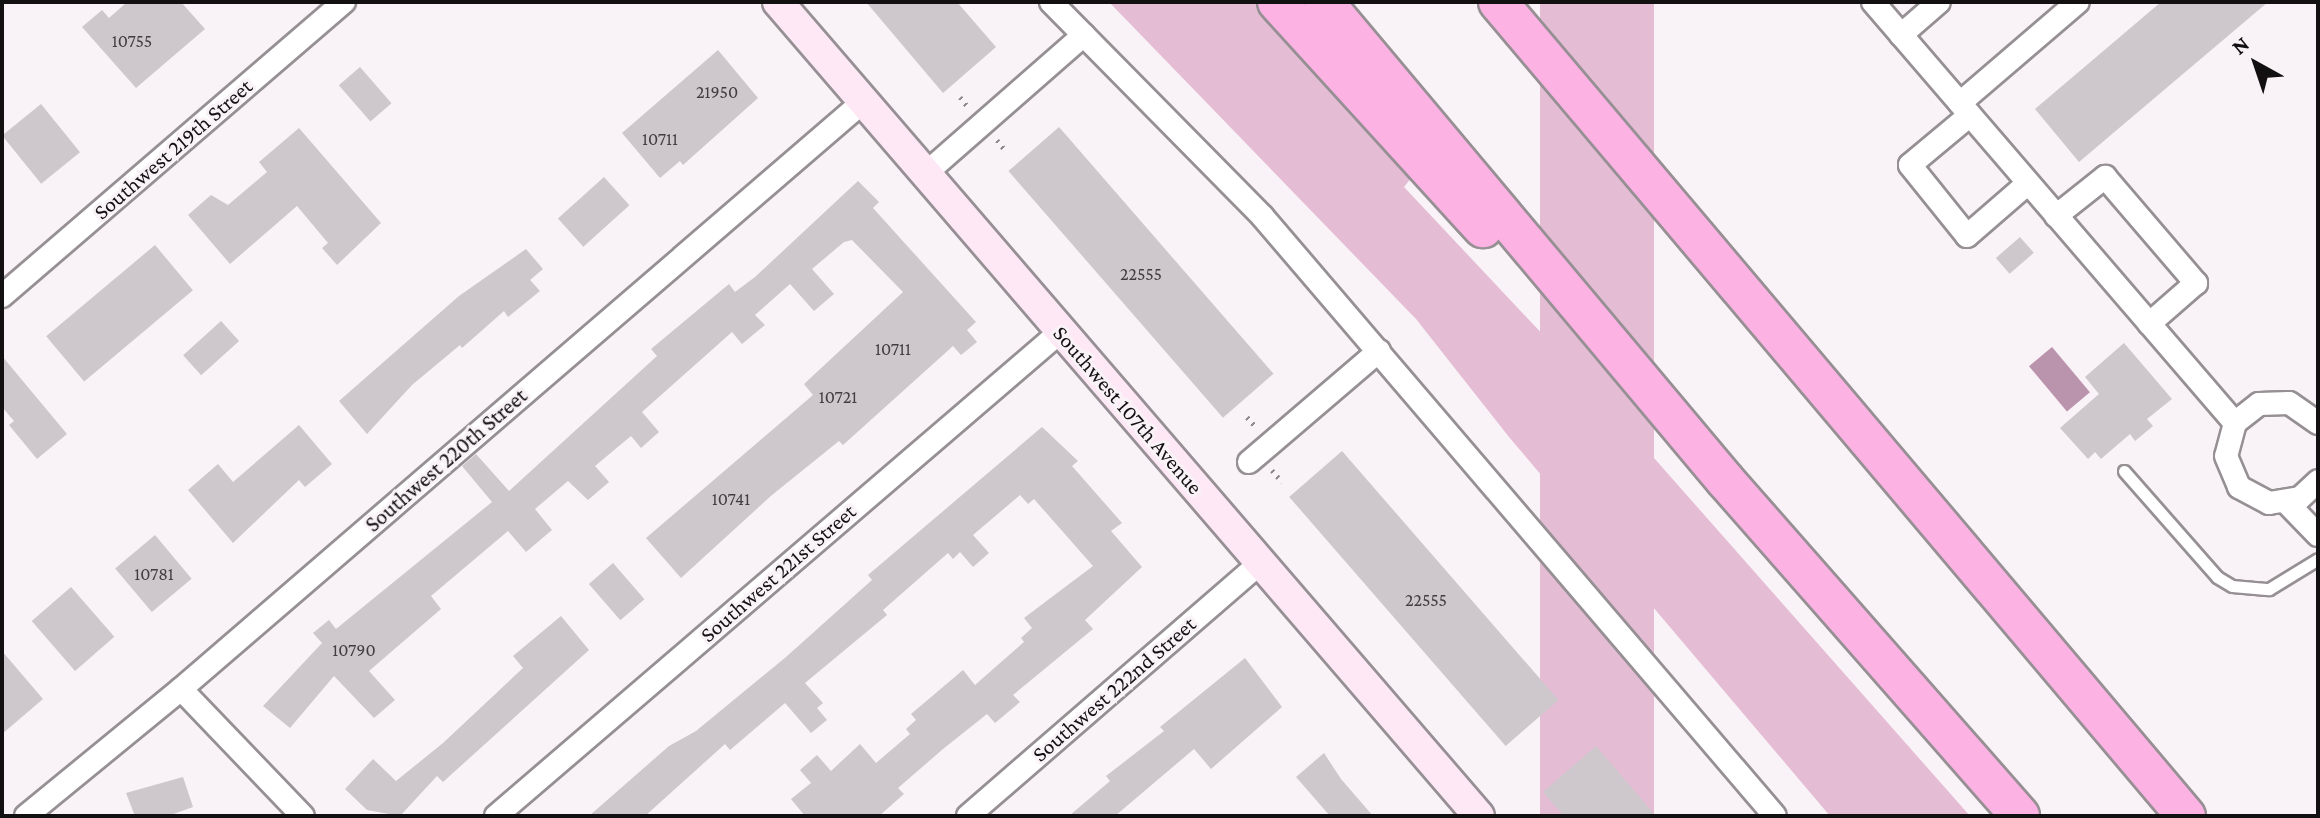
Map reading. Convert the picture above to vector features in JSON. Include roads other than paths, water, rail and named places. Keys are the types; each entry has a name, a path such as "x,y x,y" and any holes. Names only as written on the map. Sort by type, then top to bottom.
{"highway":[{"path":"1277,2 1563,314 1725,480"},
{"path":"1324,2 1725,480 2020,816"},
{"path":"1498,2 2176,804"}],"street":[{"name":"Southwest 219th Street","path":"2,296 344,2"},
{"name":"Southwest 107th Avenue","path":"778,2 1479,816"},
{"path":"1051,2 1240,192 1775,816"},
{"path":"1873,2 2235,423"},
{"path":"1901,35 1939,2"},
{"path":"2027,184 1967,236 1910,165 2078,2"},
{"path":"925,174 1084,35"},
{"name":"Southwest 220th Street","path":"26,816 181,689 864,101"},
{"path":"2056,216 2105,177 2196,283 2149,324"},
{"name":"Southwest 221st Street","path":"496,816 1060,332"},
{"path":"1249,462 1379,351"},
{"path":"2317,419 2289,403 2275,401 2259,404 2235,423 2226,456 2239,487 2252,498 2286,502 2318,535"},
{"path":"2286,502 2318,481"},
{"name":"Southwest 222nd Street","path":"968,816 1260,563"},
{"path":"181,689 303,816"}],"lane":[{"path":"2124,471 2217,577 2232,586 2269,589 2318,559"}]}
